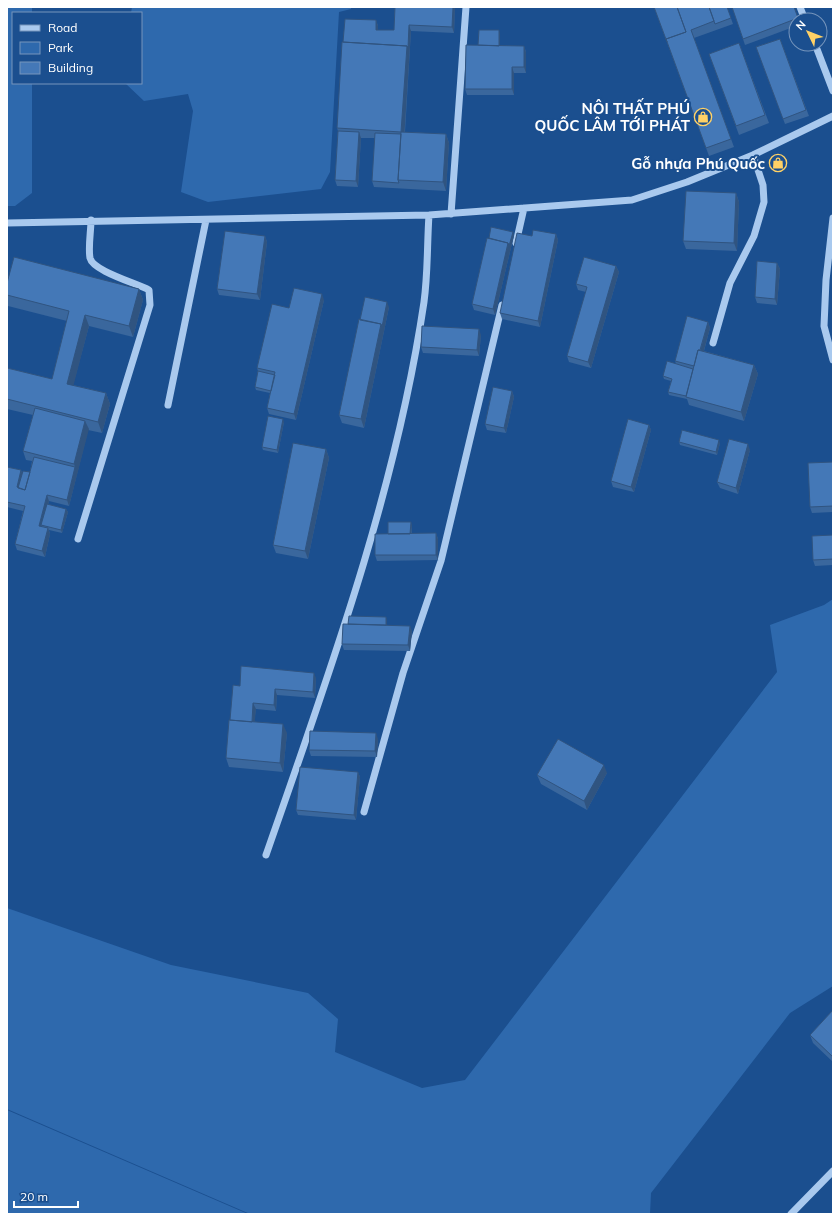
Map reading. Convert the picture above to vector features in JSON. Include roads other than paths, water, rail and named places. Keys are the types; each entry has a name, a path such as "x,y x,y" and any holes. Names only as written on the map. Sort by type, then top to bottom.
{"street":[{"path":"451,214 466,7"},
{"path":"818,52 833,91"},
{"path":"7,223 91,220 206,220 429,215 632,200 687,182 753,155 833,116"},
{"path":"713,343 730,283 754,236 764,202 763,185 753,155"},
{"path":"514,254 524,208"},
{"path":"266,855 328,677 378,511 399,432 424,300 429,215"},
{"path":"833,218 832,242 826,280 824,326 833,360"},
{"path":"78,539 150,305 149,290 96,267 90,258 91,220"},
{"path":"168,405 206,220"},
{"path":"364,812 403,673 441,561 503,299"},
{"path":"791,1214 833,1171"}],"place":[{"name":"NỘI THẤT PHÚ QUỐC LÂM TỚI PHÁT","path":"703,117"},
{"name":"Gỗ nhựa Phú Quốc","path":"778,163"}]}
